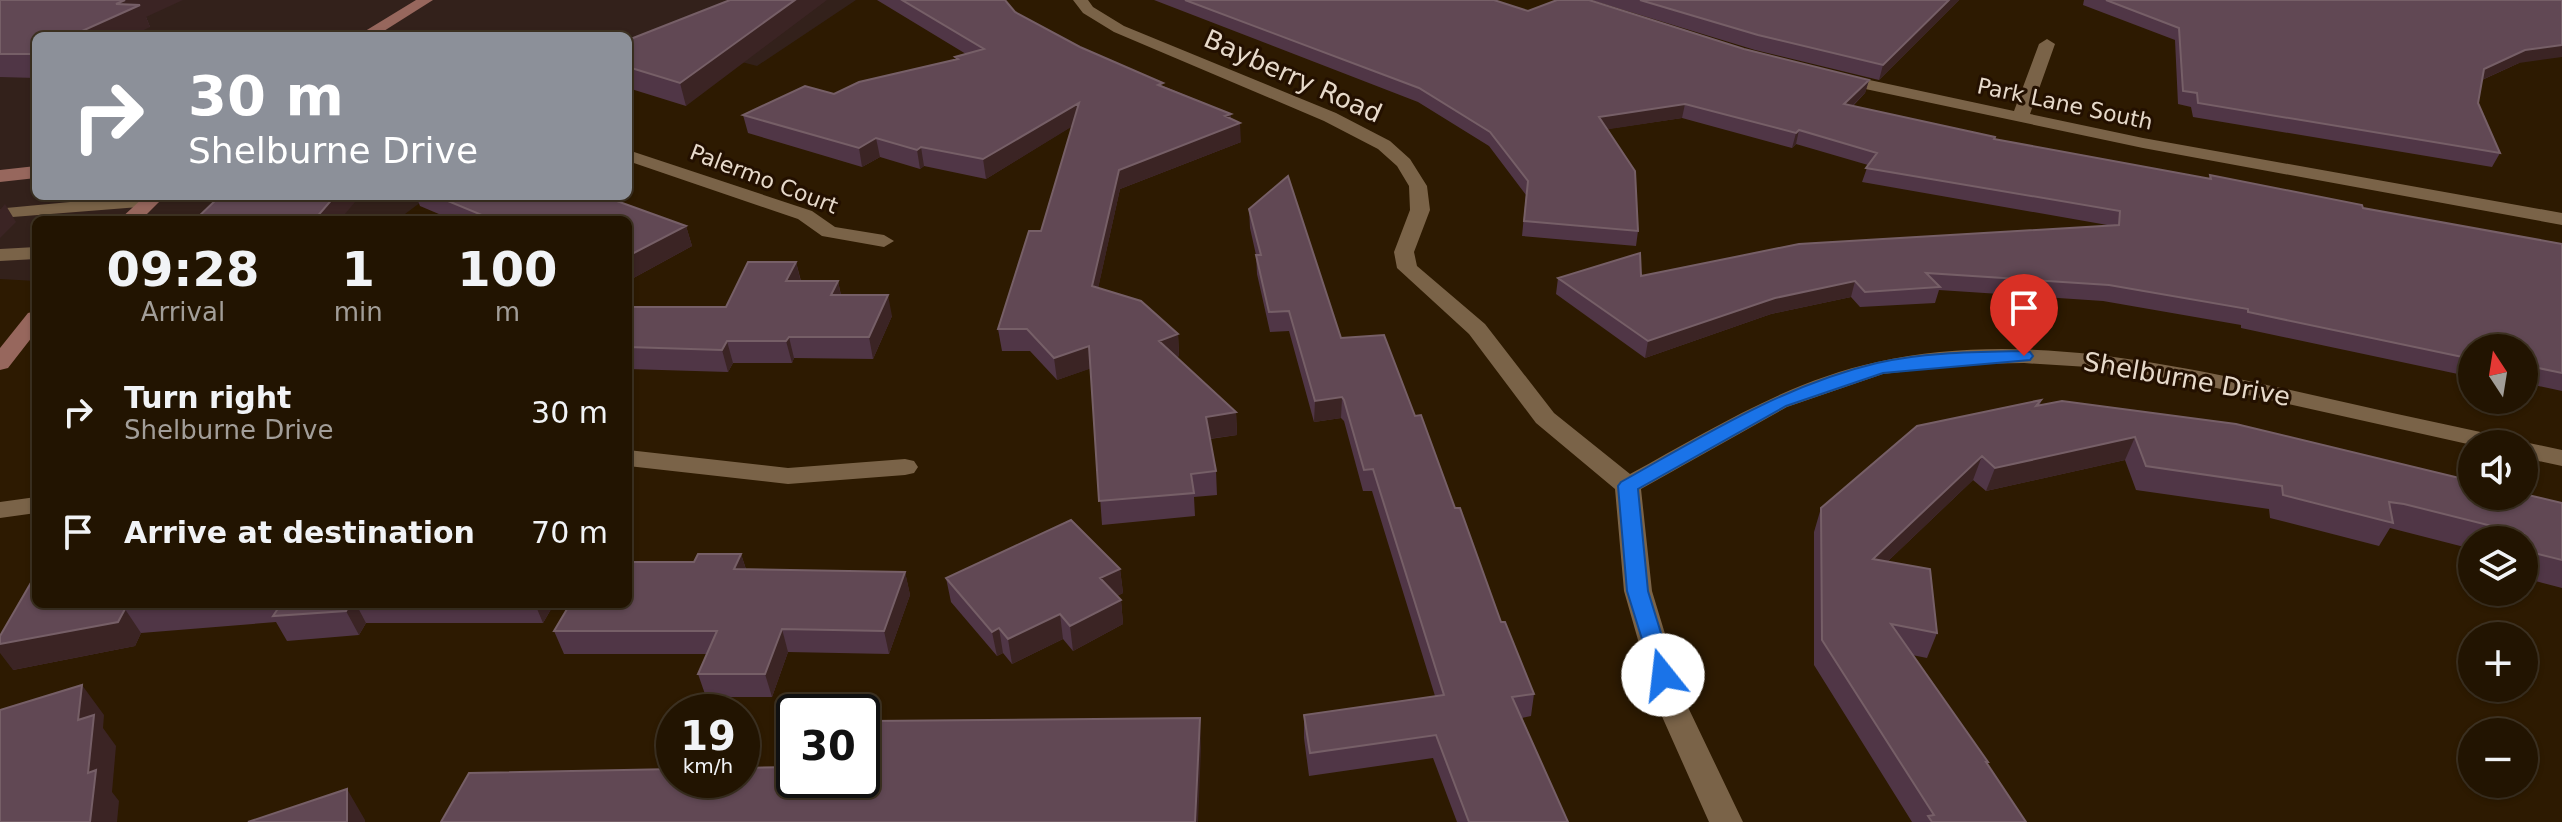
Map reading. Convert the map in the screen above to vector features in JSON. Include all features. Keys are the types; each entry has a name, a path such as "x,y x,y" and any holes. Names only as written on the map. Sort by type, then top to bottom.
{"main road":[{"path":"372,32 426,0"},
{"path":"0,176 32,172"},
{"path":"134,216 152,200"},
{"path":"0,363 32,323"}],"street":[{"name":"Bayberry Road","path":"1080,0 1088,10 1119,29 1330,117 1384,145 1404,163 1418,186 1420,210 1404,252 1407,268 1477,329 1545,418 1628,486"},
{"path":"2021,115 2047,44"},
{"name":"Park Lane South","path":"1823,75 2143,143 2562,219"},
{"name":"Palermo Court","path":"632,156 805,215 829,232 884,241"},
{"path":"36,207 128,200"},
{"path":"6,251 32,253"},
{"name":"Shelburne Drive","path":"1628,486 1779,402 1880,368 1970,357 2024,356 2104,361 2185,374 2458,435"},
{"path":"2538,453 2562,458"},
{"path":"632,458 788,476 905,467"},
{"path":"1628,486 1638,591 1646,619 1671,703 1726,822"},
{"path":"0,510 32,506"}],"shaded area":[{"path":"0,0 856,0 757,66 666,42 632,56 632,32 32,32 32,200 424,200 402,216 32,216 32,281 0,279"}],"building":[{"path":"0,0 125,0 116,4 140,5 80,32 32,32 31,54 0,54"},
{"path":"730,0 795,0 680,83 632,68 632,38"},
{"path":"902,0 1005,0 1015,12 1080,47 1163,83 1158,85 1231,114 1225,116 1240,123 1119,170 1092,286 1141,301 1178,334 1159,341 1236,412 1206,417 1216,471 1191,474 1194,493 1099,501 1089,346 1054,358 1027,329 998,329 1029,231 1041,231 1079,103 983,159 921,147 917,150 876,138 859,148 743,115 805,86 834,94 859,82 958,59 955,57 984,49"},
{"path":"1185,0 1494,0 1528,11 1557,0 1589,0 1744,49 1869,80 1844,104 1994,139 2211,179 2210,175 2362,205 2363,208 2562,244 2562,373 2538,368 2538,334 2458,334 2458,356 2248,312 2248,309 2109,285 1926,273 1940,287 1865,292 1855,281 1775,298 1648,341 1558,278 1640,253 1641,276 1799,244 2119,225 2120,211 1866,168 1877,153 1799,130 1796,133 1685,104 1599,117 1635,171 1638,231 1524,221 1528,181 1490,132 1419,88"},
{"path":"1640,0 1949,0 1883,65 1758,35"},
{"path":"2106,0 2562,0 2562,45 2525,50 2484,69 2478,103 2500,153 2198,103 2197,93 2183,91 2179,28"},
{"path":"1288,176 1341,338 1384,335 1415,416 1421,415 1455,508 1460,508 1501,622 1505,622 1534,694 1512,697 1568,822 1469,822 1436,735 1310,753 1304,715 1444,695 1373,469 1364,470 1344,400 1342,397 1315,401 1289,311 1269,312 1256,255 1261,255 1249,209"},
{"path":"216,200 332,200 318,216 199,216"},
{"path":"446,200 614,200 686,226 632,254 632,216 482,215"},
{"path":"748,262 796,262 786,281 838,281 831,295 888,295 869,337 727,341 722,350 632,347 632,307 726,307"},
{"path":"2041,400 2036,406 2062,401 2236,424 2458,478 2458,510 2538,510 2538,497 2562,503 2562,560 2538,554 2538,526 2492,526 2389,502 2393,523 2283,495 2282,486 2146,466 2135,437 1995,468 1982,456 1873,559 1930,569 1937,633 1891,624 1988,762 2026,822 1932,822 1928,816 1934,815 1822,640 1821,508 1917,426"},
{"path":"1071,520 1120,569 1100,578 1121,600 1070,626 1060,614 1008,639 999,628 992,632 946,578"},
{"path":"698,554 741,554 734,569 905,572 884,631 782,629 765,674 698,674 717,631 554,631 568,608 632,608 632,562 694,562"},
{"path":"32,581 32,608 138,608 125,609 118,622 0,644 0,636"},
{"path":"278,608 348,608 346,611 273,616"},
{"path":"82,685 78,720 94,715 88,773 96,770 90,822 0,822 0,710"},
{"path":"1200,718 1195,822 441,822 469,773 656,769 656,798 760,798 760,768 776,767 776,798 880,798 880,721"},
{"path":"347,789 347,822 248,822"}],"route":[{"path":"1663,675 1638,591 1628,486 1779,402 1880,368 1970,357 2024,356"}]}
